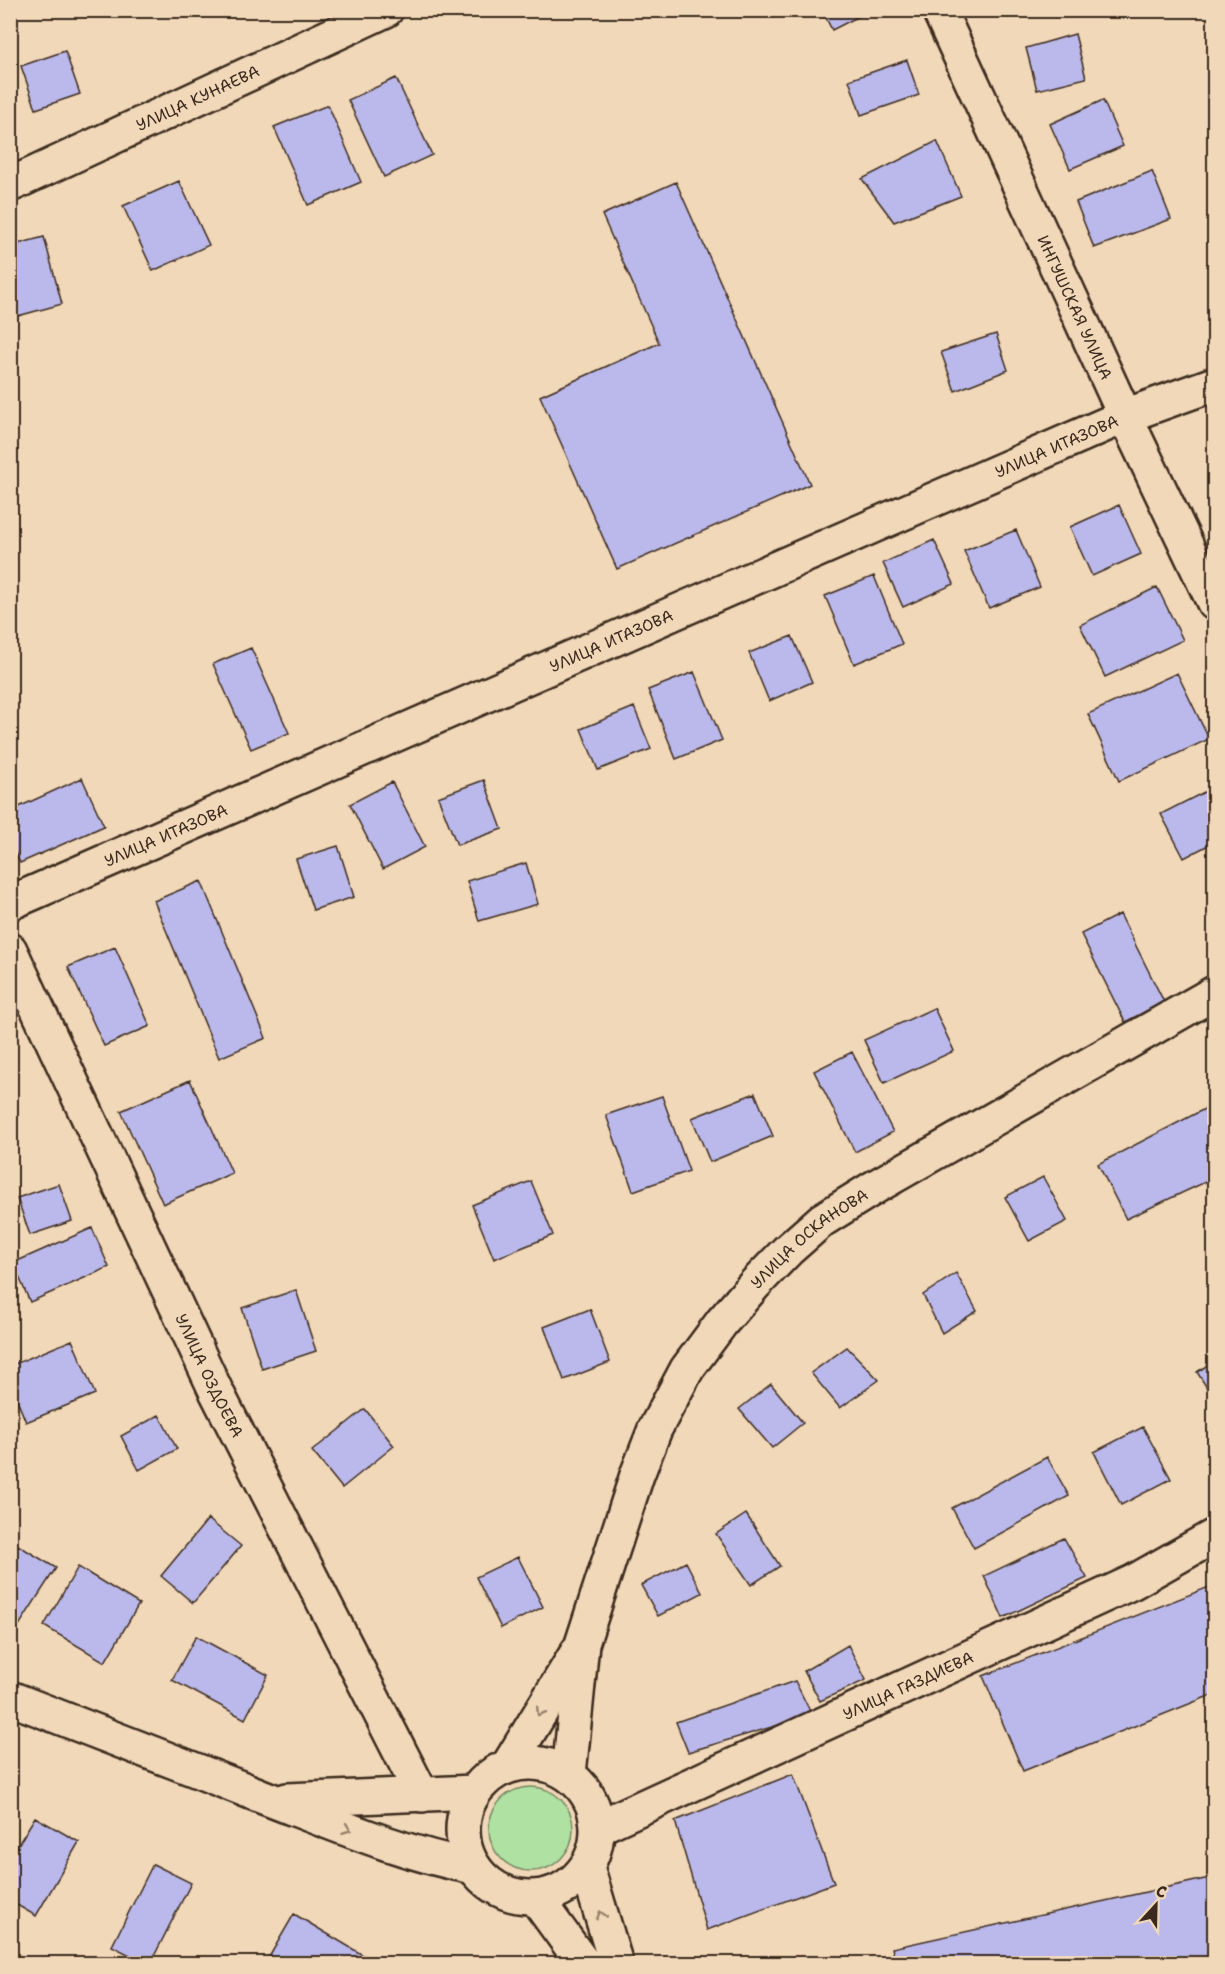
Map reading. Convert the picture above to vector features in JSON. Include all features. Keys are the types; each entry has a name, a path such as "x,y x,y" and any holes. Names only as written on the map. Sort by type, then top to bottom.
{"street":[{"name":"УЛИЦА КУНАЕВА","path":"10,185 386,10"},
{"name":"ИНГУШСКАЯ УЛИЦА","path":"939,10 1125,416 1215,603"},
{"name":"УЛИЦА ИТАЗОВА","path":"10,903 1125,416 1215,384"},
{"name":"УЛИЦА ОЗДОЕВА","path":"10,950 216,1391 422,1795"},
{"name":"УЛИЦА ОСКАНОВА","path":"569,1774 582,1644 637,1475 660,1419 687,1369 722,1323 788,1250 822,1220 874,1186 1215,993"},
{"name":"УЛИЦА ГАЗДИЕВА","path":"599,1827 1133,1582 1215,1536"},
{"name":"УЛИЦА ОСКАНОВА","path":"508,1766 582,1644"},
{"path":"10,1698 399,1848 438,1860 474,1867"},
{"path":"529,1762 550,1765 569,1774 594,1807 599,1827 596,1848 587,1867 574,1883 555,1893 534,1897 517,1896 500,1890 485,1880 474,1867 466,1851 463,1833 465,1812 474,1792 489,1777 508,1766 529,1762"},
{"path":"273,1800 474,1792"},
{"path":"587,1867 616,1964"},
{"path":"534,1897 584,1964"}],"green space":[{"path":"531,1787 547,1790 561,1799 570,1813 573,1829 570,1845 561,1859 547,1868 531,1871 515,1868 501,1859 492,1845 489,1829 492,1813 501,1799 515,1790"}],"building":[{"path":"822,10 871,10 832,30"},
{"path":"1075,34 1086,78 1037,90 1026,48"},
{"path":"65,51 80,94 36,109 21,66"},
{"path":"907,60 919,95 861,115 849,80"},
{"path":"396,78 432,155 384,177 348,100"},
{"path":"1103,100 1123,146 1070,169 1050,124"},
{"path":"328,105 361,182 308,205 274,127"},
{"path":"937,141 961,196 894,222 862,179"},
{"path":"1152,171 1171,219 1094,248 1076,202"},
{"path":"179,181 209,245 153,271 123,206"},
{"path":"676,182 810,484 617,569 540,396 659,343 602,215"},
{"path":"44,237 62,304 14,317 10,303 10,246"},
{"path":"996,334 1008,370 955,391 941,352"},
{"path":"1119,505 1141,554 1092,576 1070,527"},
{"path":"1016,530 1040,587 989,608 964,551"},
{"path":"934,540 954,584 903,607 883,563"},
{"path":"874,576 902,644 854,664 825,596"},
{"path":"1157,587 1183,640 1105,677 1080,625"},
{"path":"792,636 812,682 769,701 749,653"},
{"path":"251,648 289,733 251,749 213,664"},
{"path":"694,672 722,740 676,759 648,690"},
{"path":"1177,673 1209,739 1119,781 1088,714"},
{"path":"634,707 651,749 598,770 581,729"},
{"path":"82,778 104,826 20,863 10,842 10,811"},
{"path":"484,780 502,829 457,845 438,797"},
{"path":"392,782 425,847 383,869 350,804"},
{"path":"1214,787 1214,842 1184,858 1161,814"},
{"path":"338,846 354,897 313,910 296,859"},
{"path":"526,863 538,904 479,921 467,881"},
{"path":"201,881 266,1038 219,1058 154,901"},
{"path":"1120,914 1164,1002 1125,1022 1081,934"},
{"path":"115,947 150,1026 104,1046 68,967"},
{"path":"934,1008 954,1051 884,1083 864,1040"},
{"path":"852,1052 893,1132 855,1152 814,1071"},
{"path":"190,1080 232,1173 163,1204 121,1111"},
{"path":"755,1093 773,1136 710,1162 692,1118"},
{"path":"662,1096 689,1171 633,1191 606,1115"},
{"path":"1214,1104 1214,1178 1126,1219 1098,1164"},
{"path":"1043,1177 1067,1221 1029,1241 1005,1197"},
{"path":"531,1181 553,1235 494,1259 472,1205"},
{"path":"59,1184 72,1221 30,1235 17,1198"},
{"path":"92,1228 109,1267 30,1302 13,1263"},
{"path":"956,1273 977,1311 942,1333 923,1295"},
{"path":"296,1290 316,1351 262,1369 242,1308"},
{"path":"590,1309 610,1362 564,1380 544,1327"},
{"path":"72,1340 95,1394 26,1422 10,1383 10,1366"},
{"path":"847,1347 879,1380 840,1408 811,1373"},
{"path":"1214,1361 1214,1399 1197,1372"},
{"path":"771,1384 803,1423 772,1448 739,1409"},
{"path":"365,1409 394,1446 342,1488 312,1451"},
{"path":"159,1415 177,1449 139,1470 121,1436"},
{"path":"1143,1427 1171,1479 1121,1505 1094,1452"},
{"path":"1047,1457 1069,1496 974,1548 952,1508"},
{"path":"746,1514 780,1566 751,1585 716,1534"},
{"path":"208,1519 241,1546 193,1603 161,1576"},
{"path":"1064,1538 1087,1578 1003,1618 984,1576"},
{"path":"16,1544 56,1568 18,1627 10,1622 10,1552"},
{"path":"518,1557 543,1607 501,1628 476,1577"},
{"path":"686,1562 702,1593 658,1616 641,1585"},
{"path":"78,1567 139,1604 105,1662 44,1626"},
{"path":"1214,1585 1214,1694 1023,1771 983,1676"},
{"path":"196,1636 268,1675 245,1719 172,1680"},
{"path":"848,1645 866,1680 820,1701 804,1671"},
{"path":"795,1681 812,1715 688,1752 676,1722"},
{"path":"793,1774 834,1883 707,1930 675,1821"},
{"path":"35,1817 79,1842 36,1916 10,1901 10,1858"},
{"path":"153,1864 191,1883 148,1964 112,1946"},
{"path":"1214,1877 1214,1964 896,1964 892,1948"},
{"path":"294,1914 378,1964 265,1964"}]}
